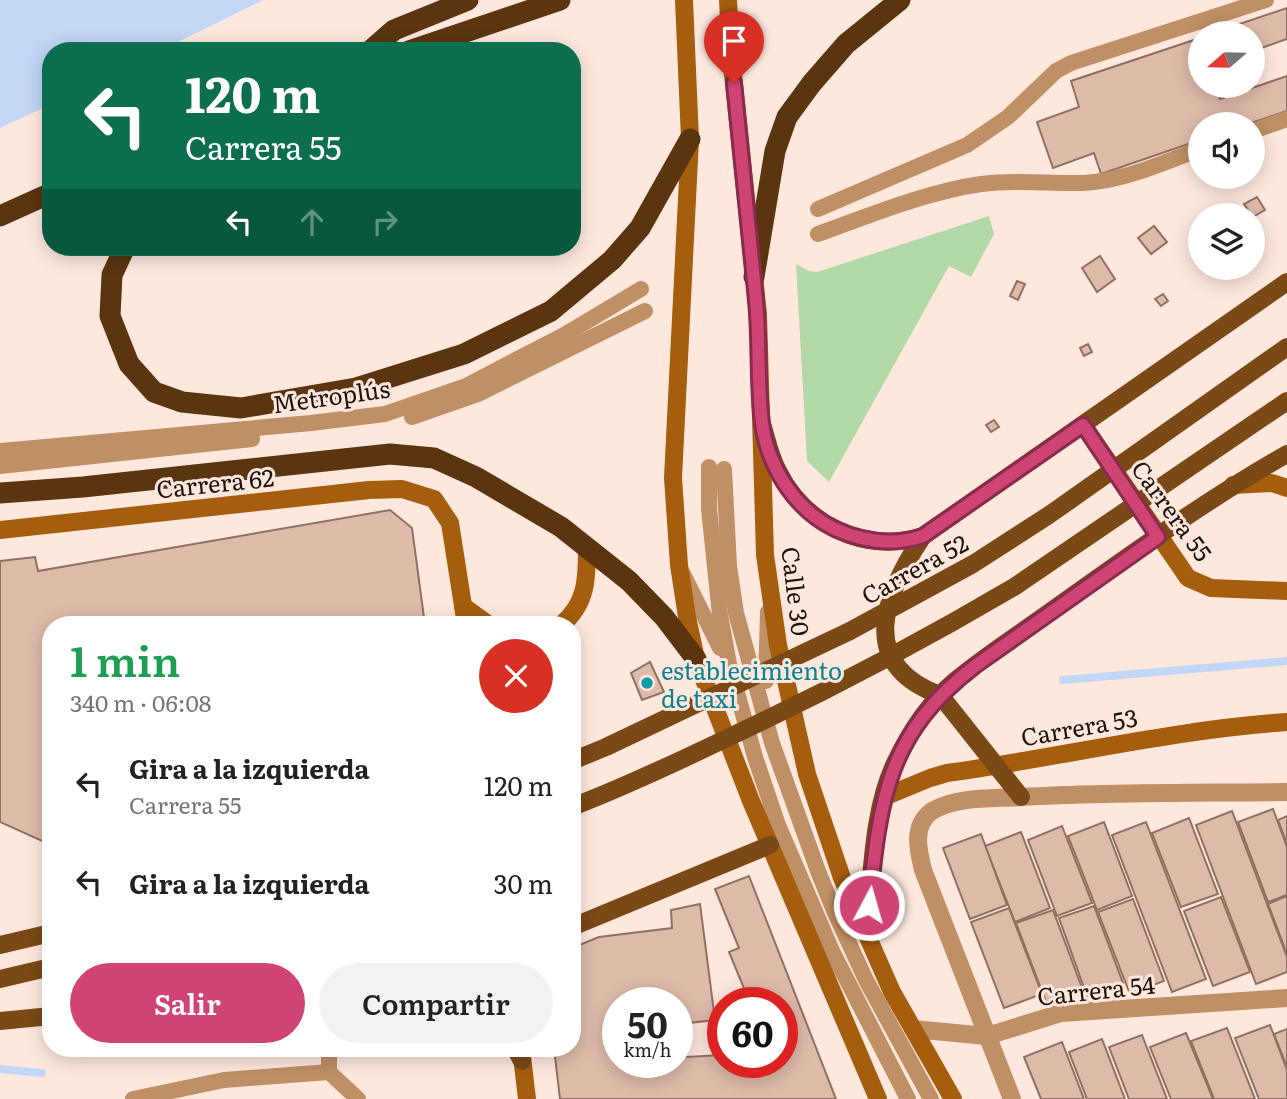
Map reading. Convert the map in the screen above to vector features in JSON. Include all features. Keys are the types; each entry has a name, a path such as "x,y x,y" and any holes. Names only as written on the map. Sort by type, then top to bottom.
{"highway":[{"path":"380,42 394,30 468,0"},
{"path":"436,42 560,0"},
{"path":"754,277 775,151 787,117 846,44 900,0"},
{"path":"121,256 112,275 110,316 129,365 154,392 182,402 241,408 356,387 464,354 551,312 612,260 640,228 690,139"},
{"path":"0,216 42,197"},
{"path":"0,493 83,487 390,454 435,458 476,477 561,527 587,547 629,582 664,617 696,659"}],"main road":[{"path":"684,0 690,139 674,478 679,565 687,617 696,659 770,845 878,1099"},
{"name":"Calle 30","path":"728,0 758,328 768,582 778,645 807,774 842,878 892,992 953,1099"},
{"path":"1021,797 940,695 903,675 890,658 884,632 889,604 910,556 923,536 1287,282"},
{"name":"Carrera 52","path":"581,757 850,631 973,564 1049,515 1287,347"},
{"path":"581,804 621,788 821,694 969,614 1014,587 1287,401"},
{"path":"762,424 778,471 794,498 816,518 844,533 871,540 895,542 923,536"},
{"name":"Carrera 55","path":"1083,425 1188,578 1211,588 1287,591"},
{"path":"866,933 879,821 894,764 908,737 940,695 975,666 1158,537 1233,485 1287,454"},
{"path":"1233,485 1287,464"},
{"path":"1233,485 1272,483 1287,488"},
{"name":"Carrera 62","path":"0,530 369,490 402,489 434,499 450,523 463,606"},
{"path":"572,616 587,577 587,547"},
{"path":"463,606 465,616"},
{"path":"463,606 477,616"},
{"name":"Carrera 53","path":"884,797 930,778 996,765 1141,740 1287,722"},
{"path":"581,923 770,845"},
{"path":"0,944 42,935"},
{"path":"0,979 42,969"},
{"path":"0,1021 42,1017"},
{"path":"520,1057 527,1099"}],"street":[{"path":"1012,1099 923,870 916,843 920,827 929,813 957,802 1021,797 1287,792"},
{"name":"Carrera 54","path":"913,1029 987,1036 1060,1013 1287,998"}],"lane":[{"path":"818,209 978,139 1008,117 1056,71 1072,63 1266,0"},
{"path":"1265,127 1287,120"},
{"path":"818,234 946,191 982,183 1083,183 1119,178 1188,153"},
{"name":"Metroplús","path":"0,450 311,424 385,414 466,386 564,335 641,289"},
{"name":"Metroplús","path":"0,466 380,425 425,413 478,394 645,312"},
{"path":"908,1099 850,989 778,824 755,757 729,664 720,615 709,509 716,468 736,613 766,722 794,809 835,913 866,980 930,1099"},
{"path":"679,565 729,664"},
{"path":"766,722 768,582"},
{"path":"329,1057 330,1072 358,1099"},
{"path":"133,1099 224,1080 330,1072"}],"green space":[{"path":"989,216 994,234 971,277 949,266 829,482 807,461 796,264 817,272"}],"water":[{"path":"0,0 263,0 178,42 42,42 42,108 0,128"}],"building":[{"path":"1287,8 1287,39 1265,47 1265,21 1249,21"},
{"path":"1188,42 1188,98 1265,98 1265,84 1287,76 1287,111 1265,118 1265,112 1188,112 1188,144 1101,174 1094,153 1053,168 1037,122 1079,107 1071,81"},
{"path":"1257,197 1261,203 1246,203"},
{"path":"1154,226 1167,242 1151,254 1138,238"},
{"path":"1100,256 1115,279 1097,292 1082,268"},
{"path":"1017,281 1025,284 1018,300 1010,296"},
{"path":"1163,294 1168,301 1161,306 1155,299"},
{"path":"1088,344 1092,352 1084,356 1080,348"},
{"path":"994,420 999,427 991,432 986,425"},
{"path":"390,510 412,528 424,616 42,616 42,841 0,822 0,561 35,557 38,571"},
{"name":"establecimiento de taxi","path":"650,662 664,692 642,700 631,673"},
{"path":"1273,809 1287,847 1287,895 1268,902 1238,822"},
{"path":"1232,811 1287,957 1287,972 1256,984 1196,825"},
{"path":"1287,816 1287,844 1278,820"},
{"path":"1189,818 1218,894 1181,907 1152,833"},
{"path":"1104,822 1132,896 1097,910 1068,836"},
{"path":"1146,822 1206,979 1172,992 1112,835"},
{"path":"1062,826 1092,903 1057,916 1028,840"},
{"path":"1021,832 1050,908 1015,922 985,846"},
{"path":"981,834 1007,905 970,919 943,848"},
{"path":"749,876 792,987 743,987 729,952 739,948 715,889"},
{"path":"1287,896 1287,954 1268,904"},
{"path":"1221,897 1250,972 1213,986 1184,911"},
{"path":"1133,899 1164,981 1130,994 1098,912"},
{"path":"700,904 711,987 707,987 707,1021 693,1023 693,987 602,987 602,1078 693,1078 693,1057 707,1056 707,1078 798,1078 798,1002 836,1099 560,1099 555,1057 581,1057 581,944 599,937 672,928 671,910"},
{"path":"1094,906 1123,983 1087,996 1059,918"},
{"path":"1009,908 1042,994 1004,1008 971,922"},
{"path":"1053,910 1082,988 1046,1002 1016,923"},
{"path":"1270,1025 1287,1070 1287,1099 1259,1099 1235,1038"},
{"path":"1227,1028 1255,1099 1214,1099 1191,1041"},
{"path":"1287,1029 1287,1067 1274,1034"},
{"path":"1186,1033 1213,1099 1171,1099 1150,1047"},
{"path":"1142,1035 1167,1099 1129,1099 1109,1047"},
{"path":"1102,1039 1125,1099 1087,1099 1069,1052"},
{"path":"1062,1042 1084,1099 1041,1099 1024,1057"}],"waterway":[{"path":"1063,680 1287,661"},
{"path":"0,1069 42,1073"}],"place":[{"name":"establecimiento de taxi","path":"647,683"}],"route":[{"path":"734,83 758,314 762,424 772,459 794,498 828,526 857,538 883,542 908,541 923,536 1083,425 1158,537 955,681 929,709 908,737 894,764 879,821 869,905"}]}
